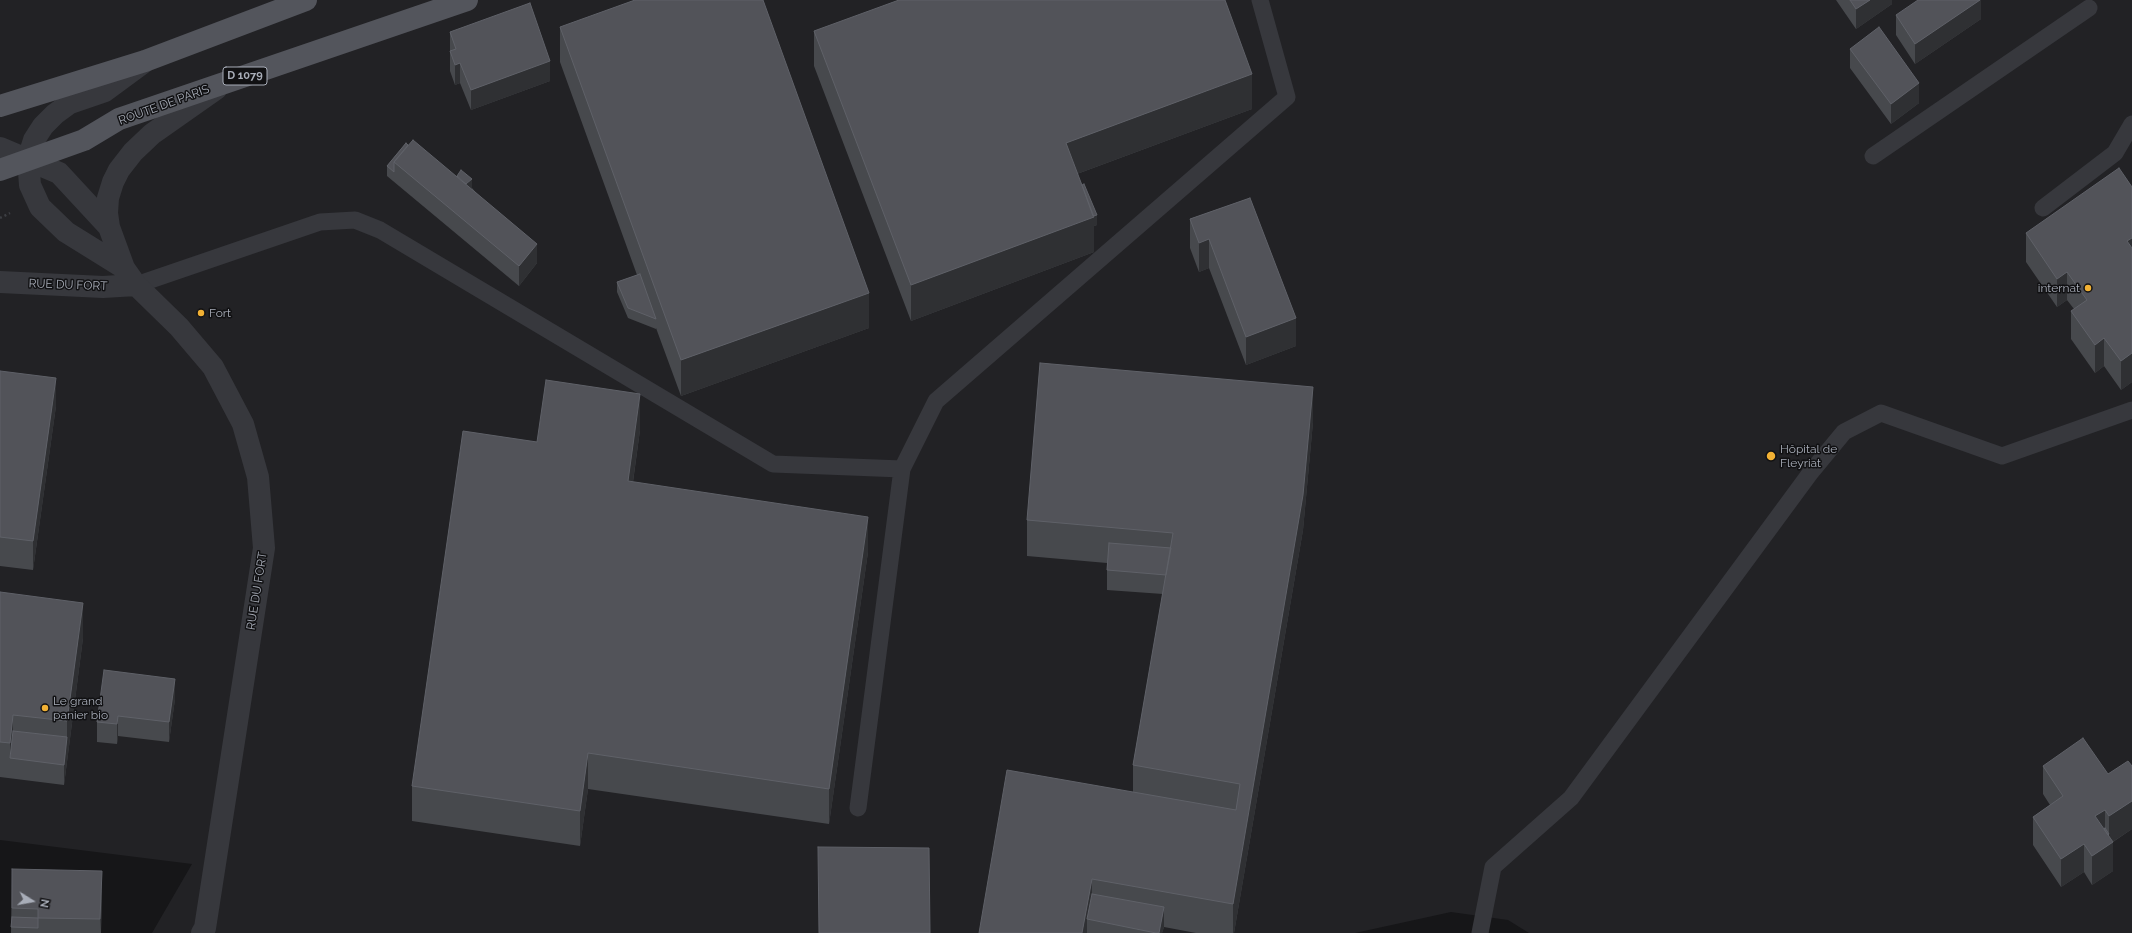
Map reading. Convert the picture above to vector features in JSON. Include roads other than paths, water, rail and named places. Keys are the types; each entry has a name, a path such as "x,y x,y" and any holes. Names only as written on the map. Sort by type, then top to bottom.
{"main road":[{"path":"0,106 145,61 306,0"},
{"name":"ROUTE DE PARIS","path":"0,170 84,140 119,119 467,0"}],"street":[{"path":"410,20 437,0"},
{"name":"RUE DU FORT","path":"124,268 66,232 40,207 30,185 28,159 34,140 43,126 55,114 70,104 105,91 145,61"},
{"name":"RUE DU FORT","path":"202,933 205,928 264,548 258,477 243,424 213,367 179,327 136,285 124,268 109,226 107,213 108,198 118,170 152,134 222,84"},
{"name":"RUE DU FORT","path":"0,148 59,173 109,226"},
{"name":"RUE DU FORT","path":"0,282 103,287 136,285"}],"lane":[{"path":"858,808 902,469 936,401 1287,97 1260,0"},
{"path":"1873,156 2089,8"},
{"path":"2043,208 2115,153 2132,124"},
{"path":"136,285 320,222 355,220 380,230 773,464 902,469"},
{"path":"1480,933 1493,867 1571,798 1811,472 1844,432 1881,413 2002,456 2132,410"}],"place":[{"name":"internat","path":"2088,288"},
{"name":"Fort","path":"201,313"},
{"name":"Hôpital de Fleyriat","path":"1771,456"},
{"name":"Le grand panier bio","path":"45,708"}]}
